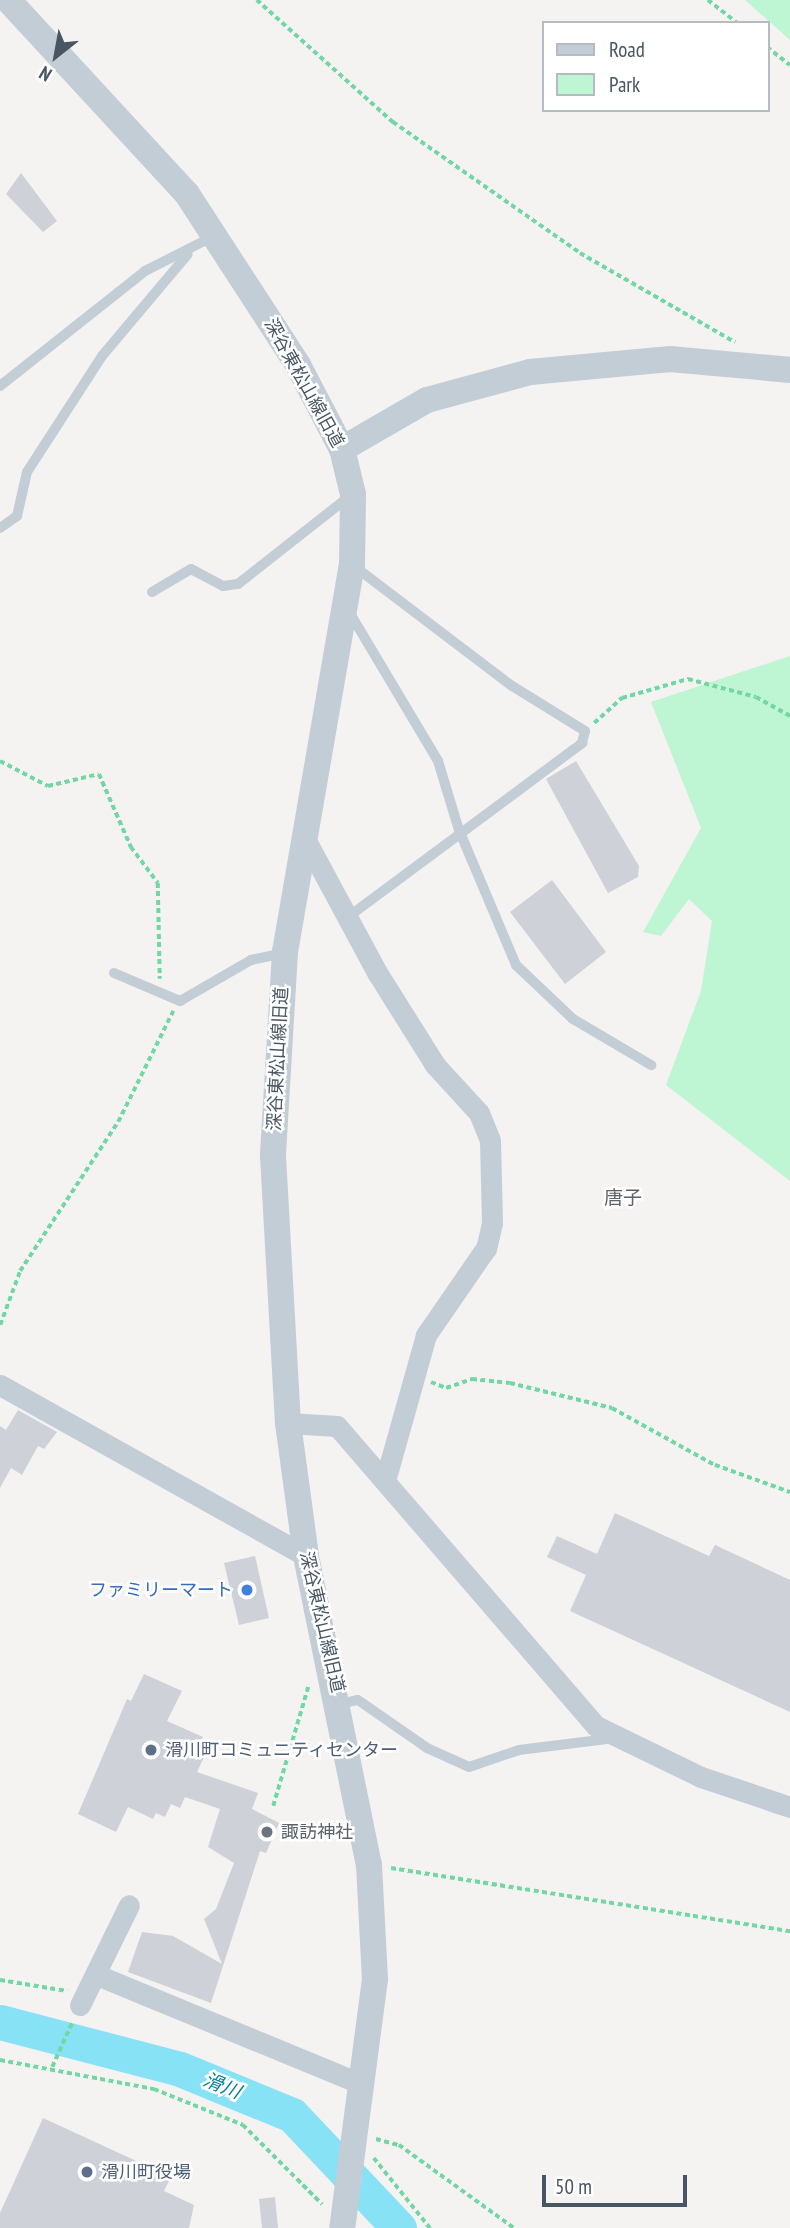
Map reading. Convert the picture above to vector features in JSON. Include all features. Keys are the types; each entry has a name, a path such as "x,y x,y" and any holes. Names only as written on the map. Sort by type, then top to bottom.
{"street":[{"name":"深谷東松山線旧道","path":"8,0 153,152 214,236 298,365 342,449 353,494 352,564 303,835 285,952 273,1156 288,1423 306,1556 340,1704 369,1865 375,1979 342,2227"},
{"path":"342,449 428,400 498,378 670,359 743,362 790,370"},
{"path":"303,835 421,1042 480,1113 490,1140 492,1223 486,1248 426,1335 419,1378 386,1477"},
{"path":"0,1385 306,1556"},
{"path":"288,1423 337,1426 386,1477 596,1726 615,1738 790,1808"},
{"path":"83,2000 129,1905"},
{"path":"97,1975 362,2084"}],"lane":[{"path":"0,386 145,271 188,254 214,236"},
{"path":"0,527 17,516 27,472 102,356 188,254"},
{"path":"152,592 191,569 223,586 238,584 353,494"},
{"path":"348,917 459,830 582,743 585,731 512,686 352,564"},
{"path":"345,605 438,761 459,830 516,965 573,1019 651,1065"},
{"path":"114,973 180,1001 251,960 285,952"},
{"path":"340,1704 358,1700 427,1748 469,1767 520,1750 615,1738"}],"path":[{"path":"257,0 393,122 590,259 740,345 743,362"},
{"path":"708,0 734,21"},
{"path":"769,49 790,65"},
{"path":"585,731 622,698 688,679 756,697 790,716"},
{"path":"0,761 47,786 99,774 131,847 159,883 160,991"},
{"path":"0,1325 20,1271 118,1122 180,1001"},
{"path":"419,1378 446,1388 472,1379 510,1382 612,1408 715,1465 790,1492"},
{"path":"273,1806 310,1681"},
{"path":"369,1865 790,1931"},
{"path":"0,1980 83,2000 52,2068"},
{"path":"0,2060 154,2089 243,2125 342,2227"},
{"path":"355,2134 430,2228"},
{"path":"355,2134 399,2145 514,2228"}],"green space":[{"path":"745,0 790,0 790,40"},
{"path":"790,656 790,1181 666,1085 701,991 712,921 689,899 661,936 643,932 701,828 651,702"}],"building":[{"path":"21,173 57,221 43,232 6,194"},
{"path":"576,761 639,866 638,877 608,893 546,779"},
{"path":"552,880 606,952 565,984 510,912"},
{"path":"18,1410 57,1432 44,1449 38,1446 22,1475 11,1468 0,1488 0,1426 6,1430"},
{"path":"615,1513 709,1556 715,1545 790,1580 790,1712 570,1611 586,1575 547,1557 557,1536 597,1554"},
{"name":"ファミリーマート","path":"255,1556 269,1618 239,1625 224,1563"},
{"path":"144,1674 182,1691 167,1721 203,1737 197,1749 206,1753 197,1772 258,1793 252,1809 279,1823 266,1853 260,1851 211,2003 128,1972 142,1932 173,1936 222,1964 204,1919 216,1909 234,1863 208,1847 220,1809 185,1797 180,1808 171,1804 165,1817 156,1813 153,1819 128,1807 116,1832 78,1814 127,1699 131,1701"},
{"name":"滑川町役場","path":"43,2118 156,2170 169,2181 164,2191 194,2205 189,2228 0,2228 0,2213"},
{"path":"275,2197 278,2228 262,2228 259,2199"}],"waterway":[{"name":"滑川","path":"0,2022 180,2069 292,2115 399,2228"}],"place":[{"name":"ファミリーマート","path":"247,1590"},
{"name":"滑川町コミュニティセンター","path":"151,1750"},
{"name":"諏訪神社","path":"267,1832"},
{"name":"滑川町役場","path":"87,2172"}],"district":[{"name":"唐子","path":"623,1198"}]}
